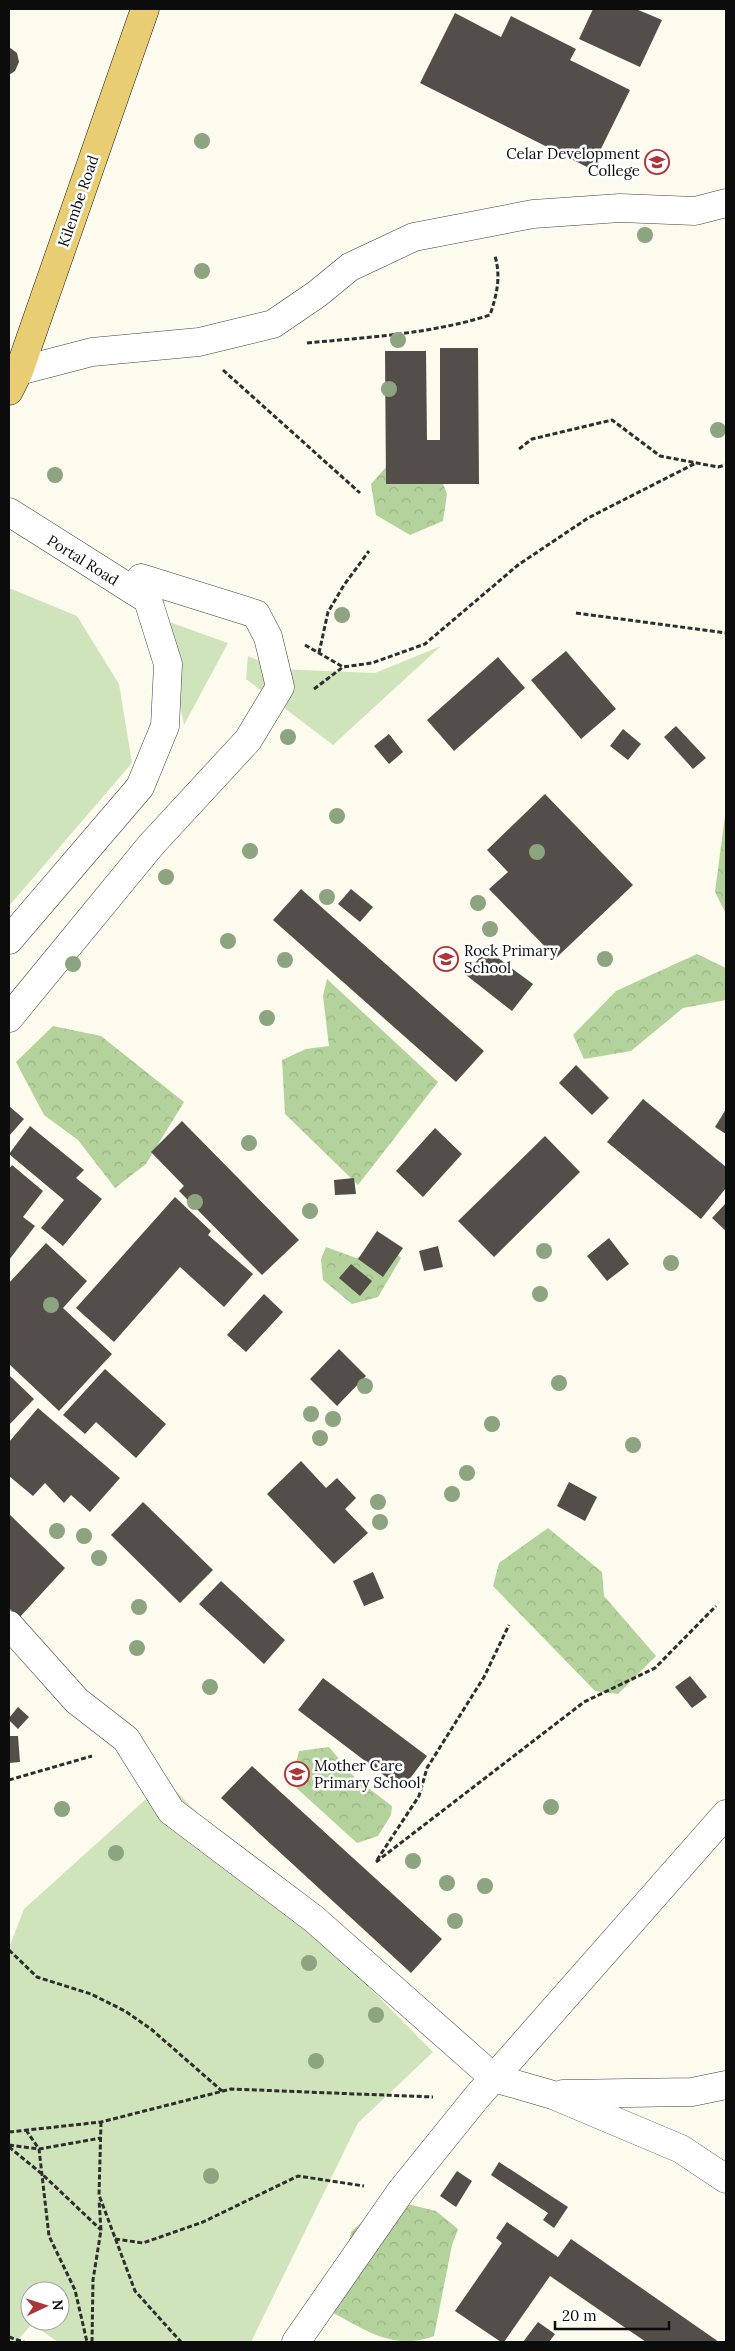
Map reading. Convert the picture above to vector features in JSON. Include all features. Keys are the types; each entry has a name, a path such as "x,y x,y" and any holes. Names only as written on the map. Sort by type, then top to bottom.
{"main road":[{"name":"Kilembe Road","path":"14,381 145,9"}],"street":[{"path":"14,381 92,352 199,342 273,324 317,294 350,267 414,237 533,214 620,208 695,211 726,203"},
{"name":"Portal Road","path":"9,512 142,596 141,578"},
{"path":"9,940 140,787 165,726 168,664 141,578"},
{"path":"9,1018 151,845 248,740 280,687 268,637 256,614 141,578"},
{"path":"9,1625 77,1702 126,1740 171,1811 314,1919 494,2078 553,2095 681,2149 726,2179"},
{"path":"296,2342 401,2191 476,2098 726,1814"},
{"path":"553,2095 692,2092 726,2085"}],"path":[{"path":"403,334 462,324 490,315 498,290 499,269 484,222"},
{"path":"217,365 360,494"},
{"path":"519,448 532,439 612,420 660,456 718,467 726,465"},
{"path":"303,643 343,667 372,663 425,644 518,565 588,518 696,463"},
{"path":"319,653 328,612 344,585 369,551"},
{"path":"576,613 726,632"},
{"path":"509,1625 484,1677 427,1768 418,1796 376,1862 584,1702 655,1668 716,1606"},
{"path":"9,1780 96,1755 126,1740"},
{"path":"9,1950 37,1977 90,1994 125,2011 151,2029 223,2091"},
{"path":"9,2132 101,2122 231,2089 476,2098"},
{"path":"92,2342 93,2280 101,2230 99,2195 101,2122"},
{"path":"26,2130 39,2149 49,2236 75,2290 87,2342"},
{"path":"9,2146 39,2149 100,2138"},
{"path":"9,2146 42,2174 101,2230"},
{"path":"115,2239 143,2243 203,2222 298,2176 401,2191"},
{"path":"99,2195 135,2291 181,2342"},
{"path":"9,2337 24,2342"}],"green space":[{"path":"388,465 440,476 447,494 443,521 410,535 376,515 371,484"},
{"path":"9,588 77,616 119,684 132,763 9,906"},
{"path":"144,613 228,643 184,725 169,650"},
{"path":"441,646 333,745 246,679 248,656 278,669 375,673"},
{"path":"726,808 726,914 715,892"},
{"path":"697,954 726,968 726,1000 683,1008 631,1051 584,1059 573,1035 616,991"},
{"path":"327,979 438,1082 358,1185 285,1114 282,1060 306,1049 329,1046 323,996"},
{"path":"53,1026 101,1036 184,1102 146,1164 115,1188 78,1140 44,1115 16,1062"},
{"path":"326,1247 356,1258 393,1250 401,1258 378,1297 352,1304 323,1280 321,1259"},
{"path":"548,1528 602,1572 604,1596 656,1656 618,1694 595,1691 493,1586 499,1563"},
{"path":"329,1747 355,1778 392,1806 391,1815 378,1836 357,1843 291,1783 299,1751"},
{"path":"166,1781 433,2052 358,2123 251,2342 58,2342 42,2331 70,2331 70,2281 20,2281 20,2331 26,2331 16,2342 9,2342 9,1948 24,1909"},
{"path":"387,2199 436,2211 458,2229 452,2245 434,2336 420,2340 394,2340 370,2332 333,2313 351,2232"}],"building":[{"path":"593,9 636,9 662,20 640,67 579,39"},
{"path":"455,13 501,37 511,16 576,49 570,60 630,90 591,169 420,83"},
{"path":"9,47 17,53 19,62 15,71 9,75"},
{"path":"440,348 478,348 479,484 386,484 385,351 426,351 427,440 440,440"},
{"path":"566,651 616,709 581,739 531,680"},
{"path":"498,657 525,688 454,751 427,720"},
{"path":"676,726 706,758 693,769 664,737"},
{"path":"623,729 641,744 628,760 610,746"},
{"path":"389,734 403,752 389,764 374,746"},
{"path":"545,794 633,885 556,958 489,889 508,872 487,850"},
{"path":"301,889 484,1051 456,1082 273,920"},
{"path":"351,889 373,907 360,922 338,904"},
{"path":"486,949 533,984 512,1011 466,975"},
{"path":"576,1065 609,1098 592,1115 559,1083"},
{"path":"643,1099 726,1167 726,1188 701,1219 607,1142"},
{"path":"9,1106 24,1119 9,1136"},
{"path":"726,1109 726,1134 715,1127"},
{"path":"182,1121 299,1240 262,1275 179,1191 184,1186 151,1152"},
{"path":"30,1126 84,1170 76,1178 102,1199 63,1246 41,1228 64,1200 9,1154"},
{"path":"435,1128 462,1154 423,1197 396,1171"},
{"path":"545,1136 580,1172 494,1257 458,1221"},
{"path":"12,1165 43,1191 23,1217 35,1226 9,1260 9,1169"},
{"path":"354,1178 356,1194 335,1195 334,1180"},
{"path":"175,1197 211,1231 208,1235 253,1274 224,1307 180,1267 114,1342 76,1308"},
{"path":"726,1203 726,1231 712,1218"},
{"path":"377,1231 403,1248 383,1277 358,1259"},
{"path":"609,1238 629,1264 607,1281 587,1256"},
{"path":"46,1243 87,1281 63,1308 112,1354 59,1411 9,1364 9,1283"},
{"path":"438,1246 443,1267 424,1271 419,1251"},
{"path":"351,1264 372,1281 360,1296 339,1278"},
{"path":"264,1294 283,1312 246,1352 227,1335"},
{"path":"339,1349 366,1376 337,1406 310,1379"},
{"path":"105,1369 166,1424 136,1458 96,1422 85,1434 63,1415"},
{"path":"9,1375 34,1399 9,1425"},
{"path":"38,1408 120,1478 90,1512 71,1495 64,1503 45,1483 33,1496 9,1476 9,1442"},
{"path":"301,1461 326,1488 337,1478 356,1498 345,1509 368,1533 334,1564 267,1494"},
{"path":"569,1482 597,1497 585,1521 557,1506"},
{"path":"143,1502 213,1570 180,1603 111,1535"},
{"path":"9,1514 65,1568 19,1618 9,1608"},
{"path":"373,1572 384,1598 364,1606 353,1581"},
{"path":"221,1581 285,1640 264,1664 199,1604"},
{"path":"690,1676 707,1697 692,1708 675,1687"},
{"path":"323,1678 427,1756 402,1789 298,1710"},
{"path":"18,1707 29,1717 18,1729 9,1718"},
{"path":"9,1736 18,1736 20,1762 9,1763"},
{"path":"252,1766 442,1939 411,1973 221,1798"},
{"path":"499,2162 568,2207 554,2228 543,2220 548,2213 491,2175"},
{"path":"457,2171 472,2181 456,2207 440,2196"},
{"path":"507,2222 558,2257 571,2239 719,2342 646,2342 550,2276 504,2342 501,2342 455,2311 502,2243 496,2238"},
{"path":"538,2322 555,2334 549,2342 523,2342"}],"place":[{"name":"Celar Development College","path":"657,162"},
{"name":"Rock Primary School","path":"446,959"},
{"name":"Mother Care Primary School","path":"297,1774"}]}
